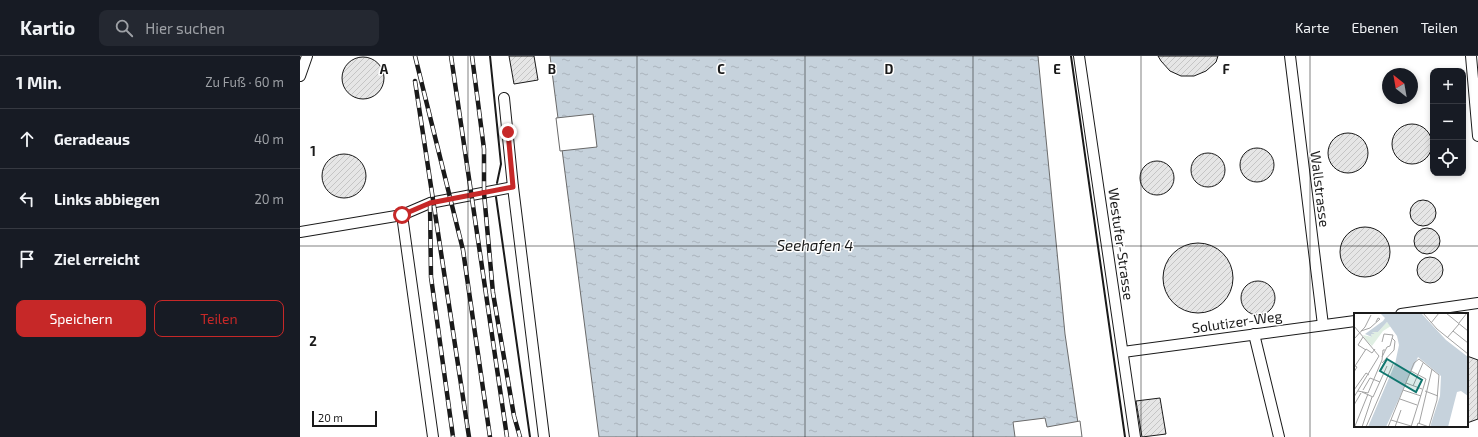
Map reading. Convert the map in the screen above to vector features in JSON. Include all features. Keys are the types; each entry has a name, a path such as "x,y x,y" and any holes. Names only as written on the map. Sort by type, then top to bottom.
{"lane":[{"path":"300,76 307,56"},
{"name":"Westufer-Strasse","path":"1079,56 1135,437"},
{"name":"Wallstrasse","path":"1290,56 1323,325"},
{"path":"1471,56 1478,136"},
{"path":"504,98 513,187 544,437"},
{"path":"300,232 402,215 430,203 513,187"},
{"path":"402,215 433,437"},
{"path":"1408,313 1478,303"},
{"name":"Solutizer-Weg","path":"1123,352 1354,320"},
{"path":"1254,334 1279,437"}],"water":[{"name":"Seehafen 4","path":"550,56 1038,56 1065,334 1080,437 599,437"}],"pier":[{"path":"593,114 597,147 560,151 556,118"},
{"path":"1045,418 1047,427 1080,421 1082,437 1015,437 1013,422"}],"building":[{"path":"509,56 534,56 538,80 514,84"},
{"path":"1158,56 1218,56 1216,62 1206,71 1194,76 1181,76 1170,71"},
{"path":"363,57 378,63 384,78 378,93 363,99 348,93 342,78 348,63"},
{"path":"1404,125 1420,125 1429,133 1430,154 1420,163 1404,163 1393,152 1393,136"},
{"path":"1352,133 1359,136 1365,142 1368,153 1367,161 1359,170 1352,173 1344,173 1337,170 1329,161 1328,149 1331,142 1340,134"},
{"path":"1257,148 1269,153 1274,165 1269,177 1257,182 1245,177 1240,165 1245,153"},
{"path":"1208,153 1220,158 1225,170 1220,182 1208,187 1196,182 1191,170 1196,158"},
{"path":"344,154 356,158 362,164 366,176 362,188 356,194 344,198 332,194 326,188 322,176 326,164 332,158"},
{"path":"1157,161 1169,166 1174,178 1169,190 1157,195 1145,190 1140,178 1145,166"},
{"path":"1423,200 1432,204 1436,213 1432,222 1423,226 1414,222 1410,213 1414,204"},
{"path":"1365,227 1374,229 1385,238 1390,252 1388,261 1379,272 1365,277 1356,275 1345,266 1340,252 1342,243 1351,232"},
{"path":"1427,228 1436,232 1440,241 1436,250 1427,254 1418,250 1414,241 1418,232"},
{"path":"1191,243 1205,243 1218,248 1228,258 1233,271 1233,285 1228,298 1218,308 1205,313 1191,313 1178,308 1168,298 1163,285 1163,271 1168,258 1178,248"},
{"path":"1430,257 1439,261 1443,270 1439,279 1430,283 1421,279 1417,270 1421,261"},
{"path":"1258,281 1270,286 1275,298 1270,310 1258,315 1246,310 1241,298 1246,286"},
{"path":"1468,356 1478,360 1478,419 1468,423"},
{"path":"1160,398 1166,434 1142,437 1136,401"}],"railway":[{"path":"415,56 463,250 490,437"},
{"path":"451,56 507,437"},
{"path":"472,56 484,149 484,193 493,293 514,416 520,437"},
{"path":"415,81 469,437"},
{"path":"430,203 431,277 453,437"}],"wall":[{"path":"490,56 501,164 497,183"},
{"path":"1071,56 1125,437"},
{"path":"496,197 530,437"}],"route":[{"path":"402,215 430,203 513,187 508,132"}]}
